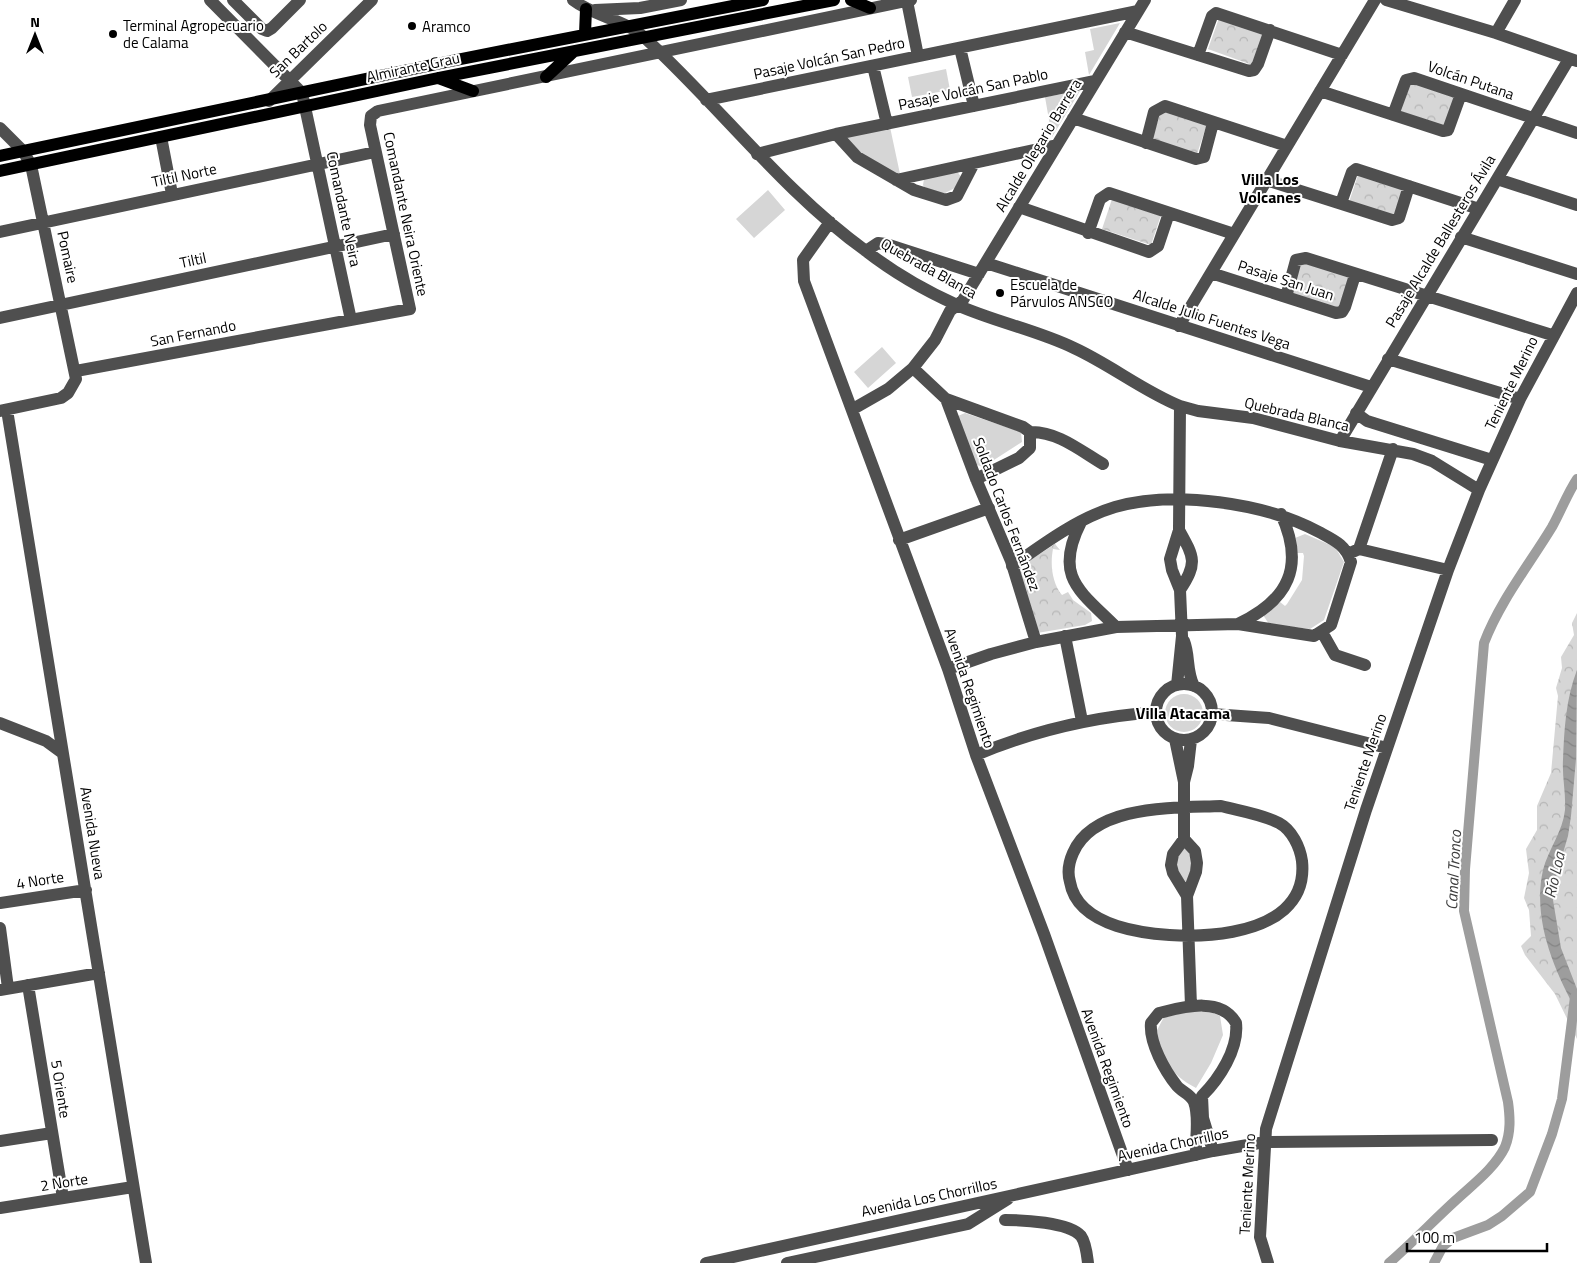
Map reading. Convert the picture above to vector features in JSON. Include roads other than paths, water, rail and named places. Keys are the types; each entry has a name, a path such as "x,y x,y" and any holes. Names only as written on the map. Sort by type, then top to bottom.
{"main road":[{"name":"Almirante Grau","path":"0,171 162,137 304,99 585,34 763,0"},
{"name":"Almirante Grau","path":"0,156 269,101 304,99 438,78 834,0"},
{"path":"851,0 870,8"},
{"path":"585,34 586,9"},
{"path":"546,77 572,52"},
{"path":"438,78 473,91"}],"street":[{"path":"233,0 262,29 267,31 300,0"},
{"name":"San Bartolo","path":"269,101 372,0"},
{"name":"Quebrada Blanca","path":"573,0 586,9 630,26 661,54 757,154 830,222 866,251 957,305 1073,348 1180,406 1198,411 1252,418 1340,441 1393,449 1432,461 1479,490"},
{"path":"586,9 640,8 681,0"},
{"path":"473,91 661,54 909,0 918,56"},
{"path":"1178,326 1375,0"},
{"path":"1386,0 1496,33 1573,60"},
{"path":"1496,33 1515,0"},
{"path":"215,2 289,80 304,99"},
{"name":"Pasaje Volcán San Pedro","path":"706,100 960,48 1141,6"},
{"name":"Alcalde Olegario Barrera","path":"853,409 888,389 913,368 935,340 950,311 957,305 983,269 1141,6"},
{"path":"1198,55 1212,16 1216,13 1342,54"},
{"path":"1125,32 1249,71 1254,70 1258,64 1270,30"},
{"path":"960,48 974,106"},
{"name":"Pasaje Alcalde Ballesteros Ávila","path":"1340,441 1533,118 1573,60"},
{"name":"Pasaje Volcán San Pablo","path":"873,66 887,124"},
{"name":"Volcán Putana","path":"1393,115 1406,80 1410,78 1577,133"},
{"name":"Pasaje Volcán San Pablo","path":"757,154 836,134 1095,81"},
{"name":"Comandante Neira Oriente","path":"410,309 375,152 370,125 371,116 385,108 473,91"},
{"path":"1320,91 1442,131 1448,130 1461,94"},
{"name":"Comandante Neira","path":"304,99 351,320"},
{"path":"1146,143 1154,112 1164,106 1287,146"},
{"path":"1073,118 1196,159 1204,157 1213,123"},
{"name":"Pomaire","path":"0,128 23,152 31,165 76,371"},
{"path":"836,134 857,157 914,190 946,200 957,196 974,163"},
{"path":"162,137 172,194"},
{"path":"896,180 1057,145"},
{"name":"Tiltil Norte","path":"0,232 375,152"},
{"path":"1341,203 1352,172 1356,169 1479,209"},
{"path":"1497,179 1577,205"},
{"path":"1266,180 1397,220 1409,186"},
{"path":"1088,233 1100,199 1109,193 1234,234"},
{"path":"1019,207 1088,233 1149,252 1158,246 1169,213"},
{"name":"Avenida Regimiento","path":"830,222 803,260 802,271 899,540 948,669 976,755 1044,934 1128,1170"},
{"name":"Tiltil","path":"0,318 394,234"},
{"path":"1461,238 1577,274"},
{"name":"Alcalde Julio Fuentes Vega","path":"866,251 878,243 886,244 983,269 1178,326 1371,387"},
{"path":"1286,297 1296,260 1301,258 1552,335"},
{"name":"Pasaje San Juan","path":"1210,272 1336,313 1342,312 1355,275"},
{"name":"Teniente Merino","path":"1268,1263 1260,1237 1265,1142 1269,1120 1387,748 1448,570 1479,490 1520,399 1552,335 1577,293"},
{"name":"San Fernando","path":"76,371 410,309"},
{"path":"1388,358 1520,399"},
{"path":"913,368 946,399 1023,427 1030,432 1040,432 1055,436 1103,464"},
{"path":"3,410 61,398 73,386 76,371"},
{"name":"Soldado Carlos Fernández","path":"946,399 976,479 1012,566 1036,642"},
{"path":"1177,686 1181,630 1180,590 1170,559 1179,530 1180,406"},
{"name":"Avenida Nueva","path":"3,410 86,890 146,1263"},
{"path":"1356,413 1367,421 1492,460"},
{"path":"976,479 1019,458 1030,448 1032,440 1030,432"},
{"path":"948,669 991,654 1036,642 1116,627 1181,630 1238,624 1314,636 1331,625 1354,552 1393,449"},
{"path":"1012,566 1081,522 1115,507 1179,500 1211,501 1251,506 1281,514 1354,552 1448,570"},
{"path":"899,540 989,508"},
{"path":"1238,624 1273,604 1286,583 1291,568 1289,533 1281,514"},
{"path":"1081,522 1069,550 1072,577 1087,600 1116,627"},
{"path":"1179,530 1192,553 1194,565 1191,574 1180,590"},
{"path":"1181,630 1188,650 1188,670 1194,686 1208,697 1212,714 1206,730 1190,740 1175,739 1161,728 1156,712 1162,695 1177,686 1194,686"},
{"path":"1322,632 1336,655 1366,666"},
{"path":"1065,636 1082,722"},
{"path":"976,755 1018,738 1082,722 1156,712"},
{"path":"1212,714 1269,718 1387,748"},
{"path":"0,723 46,741 61,752"},
{"path":"1175,739 1184,782 1184,839 1173,854 1171,865 1187,896"},
{"path":"1184,782 1188,766 1190,740"},
{"path":"1221,806 1279,823 1289,831 1299,846 1303,874 1298,891 1281,912 1245,928 1222,934 1188,937 1145,934 1102,920 1085,909 1075,898 1069,877 1070,863 1075,848 1084,835 1095,826 1111,819 1139,812 1221,806"},
{"path":"1184,839 1195,851 1197,863 1196,872 1187,896 1191,1006"},
{"name":"4 Norte","path":"0,903 86,890"},
{"path":"0,928 4,989 99,973"},
{"name":"5 Oriente","path":"28,985 63,1198"},
{"path":"1196,1096 1216,1080 1226,1063 1234,1044 1236,1026 1231,1015 1222,1009 1191,1006 1159,1013 1154,1018 1150,1029 1166,1070 1178,1088 1196,1096 1213,1151"},
{"path":"1196,1096 1196,1155"},
{"path":"0,1142 52,1133"},
{"name":"Avenida Chorrillos","path":"1013,1195 1213,1151 1265,1142 1492,1140"},
{"name":"2 Norte","path":"0,1208 134,1188"},
{"name":"Avenida Los Chorrillos","path":"787,1263 972,1221 999,1206 1013,1195"},
{"name":"Avenida Los Chorrillos","path":"706,1263 1013,1195"},
{"path":"999,1206 1005,1220"},
{"path":"958,1207 972,1221 1038,1220 1078,1234 1083,1239 1088,1263"}],"water":[{"name":"Río Loa","path":"1577,670 1576,759 1571,816 1568,836 1556,877 1553,900 1561,948 1577,989 1577,1012 1560,979 1547,944 1540,907 1540,888 1545,863 1564,818 1563,766 1565,726 1570,692"}],"waterway":[{"name":"Canal Tronco","path":"1389,1263 1489,1169 1501,1155 1507,1141 1510,1125 1508,1102 1464,911 1465,869 1484,643 1498,612 1552,527 1577,479"},
{"path":"1434,1263 1443,1246 1453,1238 1488,1225 1502,1216 1530,1192 1552,1134 1562,1099 1575,997"}],"place":[{"name":"Aramco","path":"412,26"},
{"name":"Terminal Agropecuario de Calama","path":"113,34"},
{"name":"Escuela de Párvulos ANSCO","path":"1000,293"}],"district":[{"name":"Villa Los Volcanes","path":"1270,188"},
{"name":"Villa Atacama","path":"1183,713"}]}
